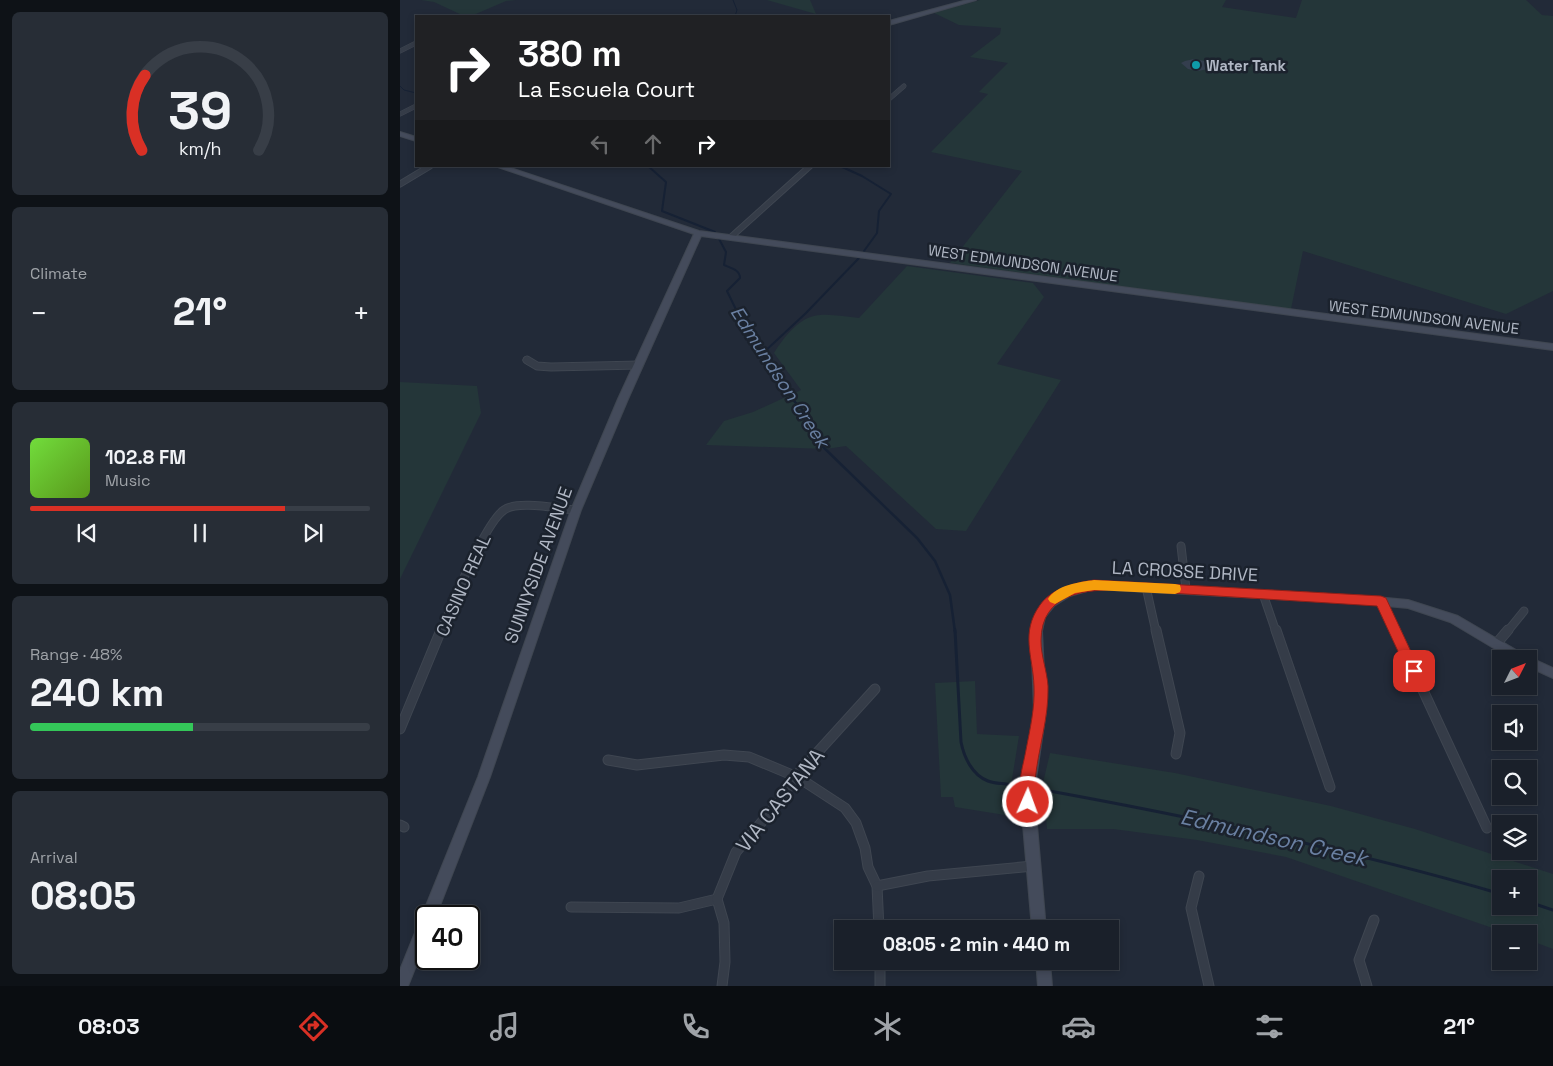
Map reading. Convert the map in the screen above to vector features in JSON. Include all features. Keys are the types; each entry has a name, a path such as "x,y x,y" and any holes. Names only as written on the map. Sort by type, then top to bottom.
{"street":[{"path":"890,23 973,0"},
{"path":"400,51 415,44"},
{"path":"890,98 904,86"},
{"path":"400,114 415,106"},
{"path":"400,134 415,139"},
{"path":"400,184 428,167"},
{"name":"WEST EDMUNDSON AVENUE","path":"501,167 698,233 1553,347"},
{"path":"731,237 809,167"},
{"name":"SUNNYSIDE AVENUE","path":"433,905 484,777 576,510 698,233"},
{"path":"526,360 536,366 639,365"},
{"name":"CASINO REAL","path":"400,730 480,545 496,516 504,510 514,508 576,510"},
{"path":"1181,546 1186,589"},
{"name":"LA CROSSE DRIVE","path":"1038,920 1028,781 1040,714 1041,686 1034,641 1038,620 1045,607 1056,598 1073,589 1094,585 1186,589 1408,604 1434,611 1473,628 1509,650"},
{"path":"1146,587 1180,733 1176,754"},
{"path":"1263,594 1330,787"},
{"path":"1381,601 1487,828"},
{"path":"1497,642 1524,611"},
{"path":"1538,666 1553,672"},
{"name":"VIA CASTANA","path":"718,899 736,852 796,777 875,690"},
{"path":"608,760 637,765 724,755 749,756 796,777 845,808 856,823 866,848 868,868 877,886 879,920"},
{"path":"877,886 928,876 1033,866"},
{"path":"1199,876 1191,908 1209,986"},
{"path":"571,907 679,908 718,899 724,923 725,962 722,986"},
{"path":"1368,986 1359,960 1374,920"},
{"path":"401,986 415,951"},
{"path":"880,970 880,986"},
{"path":"1043,970 1045,986"}],"shaded area":[{"path":"421,0 516,0 506,1 473,15 462,15 434,2"},
{"path":"767,0 810,0 816,14"},
{"path":"980,0 1226,0 1222,7 1296,18 1302,0 1526,0 1542,15 1553,16 1553,291 1506,314 1303,251 1291,309 950,263 1022,171 931,152 988,94 979,92 1008,63 970,57 1000,34 1001,28 959,25 934,13"},
{"path":"907,266 1033,283 1044,297 997,364 1061,380 966,531 936,529 846,446 826,449 706,445 724,421 753,412 801,390 774,353 793,328 813,316 835,315 859,318"},
{"path":"400,382 477,386 481,413 400,579"},
{"path":"975,681 977,734 1019,736 1012,779 1011,816 955,807 953,797 941,797 935,683"},
{"path":"1050,753 1175,773 1331,806 1415,829 1492,854 1492,860 1510,860 1553,874 1553,949 1537,943 1537,925 1492,925 1492,928 1286,857 1197,840 1113,829 1047,829 1043,783"}],"building":[{"name":"Water Tank","path":"1194,59 1205,61 1212,66 1198,71 1188,69 1181,63"}],"waterway":[{"path":"733,0 737,10 735,15"},
{"name":"Edmundson Creek","path":"400,86 404,90 415,93"},
{"name":"Edmundson Creek","path":"649,167 666,182 662,211 715,232"},
{"path":"842,167 862,176 891,194 879,211 877,233 864,251"},
{"name":"Edmundson Creek","path":"718,237 726,252 724,265 735,270 740,275 740,278 727,291 745,328 768,362"},
{"path":"763,353 806,313 859,258"},
{"name":"Edmundson Creek","path":"767,360 795,402 810,418 819,443 917,538 935,561 950,595 955,632"},
{"name":"Edmundson Creek","path":"955,630 961,742 964,754 973,770 982,778 994,783 1012,785"},
{"name":"Edmundson Creek","path":"1044,790 1274,836 1388,863 1492,891"},
{"name":"Edmundson Creek","path":"1537,905 1553,910"}],"slow traffic":[{"path":"1055,599 1073,589 1094,585 1175,589"}],"place":[{"name":"Water Tank","path":"1196,65"}],"route":[{"path":"1028,802 1028,781 1040,714 1041,686 1034,641 1038,620 1045,607 1056,598 1073,589 1094,585 1122,585 1381,601 1414,671"}]}
